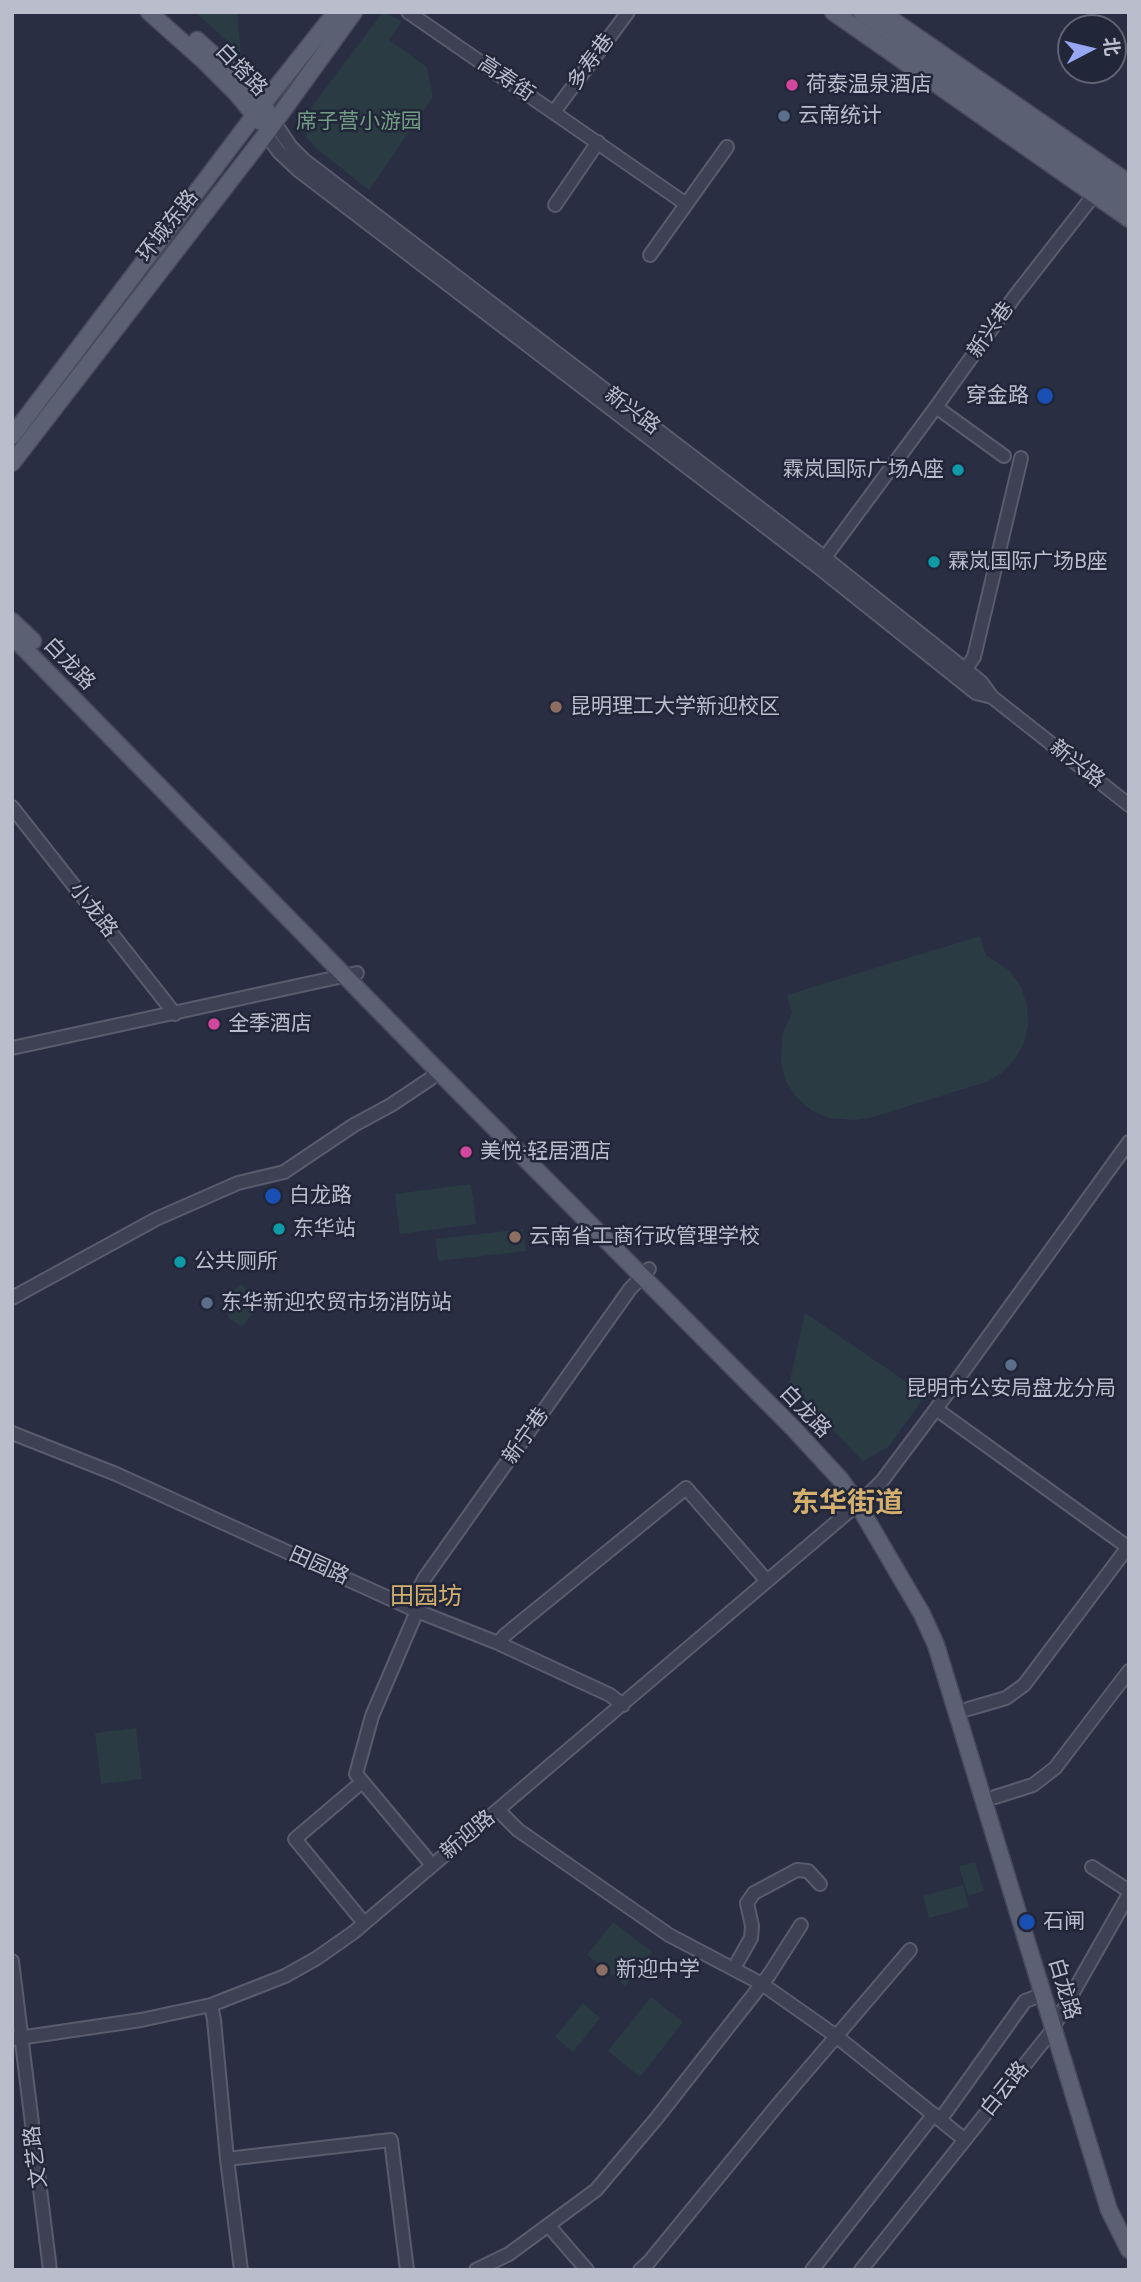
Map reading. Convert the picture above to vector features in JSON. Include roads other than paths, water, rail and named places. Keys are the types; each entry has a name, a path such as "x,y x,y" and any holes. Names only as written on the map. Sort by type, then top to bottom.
{"main road":[{"name":"白塔路","path":"149,12 259,109"},
{"name":"白塔路","path":"164,12 246,84 270,128"},
{"name":"环城东路","path":"12,436 259,109 336,12"},
{"name":"环城东路","path":"12,463 270,128 354,12"},
{"path":"833,12 1129,219"},
{"path":"861,12 1129,200"},
{"path":"881,12 1129,183"},
{"name":"白龙路","path":"12,621 215,825 438,1070 645,1273"},
{"name":"白龙路","path":"12,636 352,974 645,1273 862,1500 931,1609 946,1641 995,1797 1109,2210 1129,2250"},
{"name":"白龙路","path":"862,1500 936,1645 1044,1994 1057,2020 1129,2229"}],"street":[{"name":"高寿街","path":"408,12 686,204"},
{"name":"多寿巷","path":"555,112 628,12"},
{"name":"新兴路","path":"270,128 279,152 298,170 981,682 992,697 1129,805"},
{"path":"555,205 601,144"},
{"path":"650,255 727,147"},
{"name":"新兴巷","path":"821,562 1015,296 1093,196"},
{"path":"936,407 1004,456"},
{"path":"965,670 974,657 1021,458"},
{"name":"新兴路","path":"821,562 976,693 992,697"},
{"name":"小龙路","path":"12,807 175,1014"},
{"path":"12,1048 352,974"},
{"path":"12,1298 156,1219 238,1183 284,1172 354,1125 391,1105 430,1079 438,1070"},
{"name":"新迎路","path":"17,2038 167,2015 211,2005 285,1976 317,1958 364,1923 825,1533 882,1481 1129,1142"},
{"name":"新宁巷","path":"362,1783 356,1774 372,1716 424,1579 630,1289 645,1273"},
{"path":"936,1409 1128,1548 1024,1685 1006,1698 968,1709"},
{"name":"田园路","path":"12,1433 116,1474 414,1609 498,1643 610,1695 623,1705"},
{"path":"498,1643 686,1488 766,1581"},
{"path":"995,1797 1033,1785 1055,1768 1129,1671"},
{"path":"364,1923 295,1839 362,1783 432,1865"},
{"path":"498,1810 518,1830 668,1935 762,1983 836,2036 965,2140"},
{"path":"1092,1867 1129,1892"},
{"path":"734,1968 751,1938 752,1926 747,1903 754,1893 797,1870 808,1871 820,1884"},
{"name":"白云路","path":"861,2270 1057,2020 1129,1892"},
{"path":"476,2270 509,2254 596,2190 656,2119 762,1983 801,1926"},
{"path":"640,2270 910,1950"},
{"name":"文艺路","path":"12,1961 17,2038 50,2270"},
{"path":"812,2270 937,2117 1025,2001 1044,1994"},
{"path":"211,2005 240,2270"},
{"path":"228,2160 391,2140 407,2270"},
{"path":"548,2225 587,2270"}],"place":[{"name":"荷泰温泉酒店","path":"792,85"},
{"name":"云南统计","path":"784,116"},
{"name":"穿金路","path":"1045,396"},
{"name":"霖岚国际广场A座","path":"958,470"},
{"name":"霖岚国际广场B座","path":"934,562"},
{"name":"昆明理工大学新迎校区","path":"556,707"},
{"name":"全季酒店","path":"214,1024"},
{"name":"美悦·轻居酒店","path":"466,1152"},
{"name":"白龙路","path":"273,1196"},
{"name":"东华站","path":"279,1229"},
{"name":"云南省工商行政管理学校","path":"515,1237"},
{"name":"公共厕所","path":"180,1262"},
{"name":"东华新迎农贸市场消防站","path":"207,1303"},
{"name":"昆明市公安局盘龙分局","path":"1011,1365"},
{"name":"石闸","path":"1027,1922"},
{"name":"新迎中学","path":"602,1970"}],"district":[{"name":"东华街道","path":"847,1504"},
{"name":"田园坊","path":"426,1597"}],"park label":[{"name":"席子营小游园","path":"359,122"}]}
